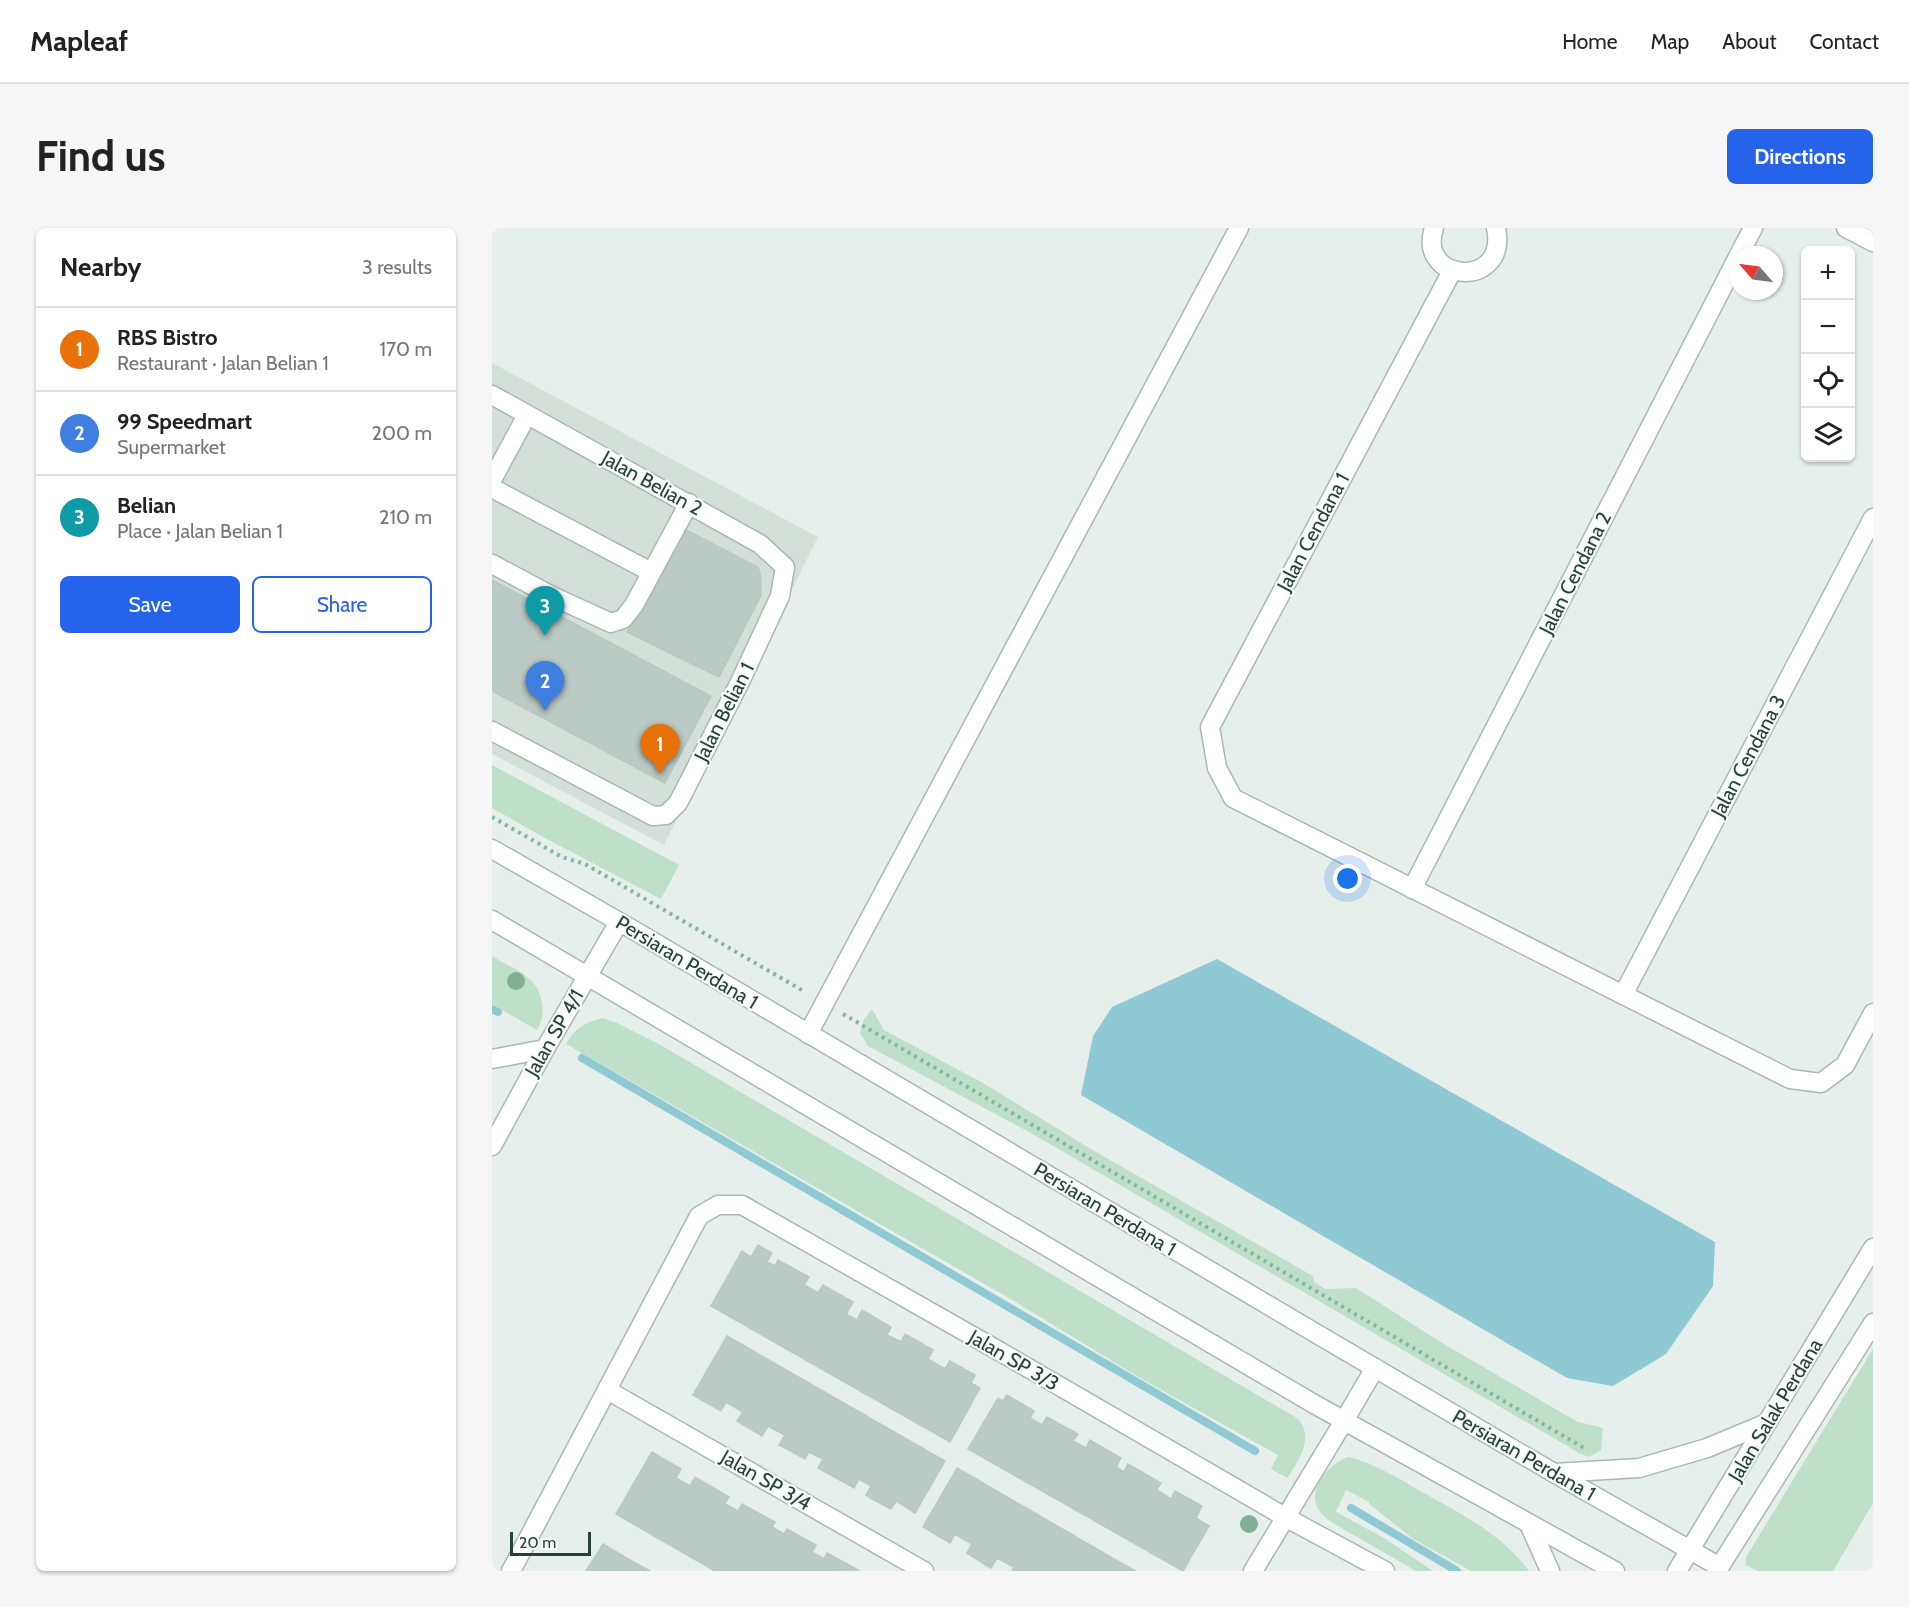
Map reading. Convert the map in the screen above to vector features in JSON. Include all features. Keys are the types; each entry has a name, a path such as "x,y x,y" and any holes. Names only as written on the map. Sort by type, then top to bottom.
{"street":[{"path":"808,1034 1239,228"},
{"path":"1434,228 1432,246 1436,256 1452,271 1463,273 1474,272 1492,260 1497,250 1496,228"},
{"name":"Jalan Cendana 2","path":"1743,246 1753,228"},
{"path":"1846,228 1873,242"},
{"name":"Jalan Cendana 1","path":"1412,889 1233,798 1217,768 1210,727 1452,271"},
{"name":"Jalan Cendana 2","path":"1412,889 1729,273"},
{"name":"Jalan Belian 2","path":"492,395 760,544 785,567 782,592"},
{"path":"492,480 527,414"},
{"path":"492,488 651,572"},
{"path":"492,564 552,596 611,623 623,619 634,605 688,503"},
{"name":"Jalan Cendana 3","path":"1623,995 1873,518"},
{"name":"Jalan Belian 1","path":"492,731 653,816 666,815 678,803 740,682 782,592"},
{"name":"Persiaran Perdana 1","path":"492,849 1718,1569"},
{"path":"1412,889 1790,1079 1821,1083 1845,1065 1873,1012"},
{"path":"492,920 1344,1421 1615,1571"},
{"name":"Jalan SP 4/1","path":"492,1146 545,1048 619,922"},
{"path":"492,1059 545,1048"},
{"name":"Jalan SP 3/3","path":"607,1390 699,1216 718,1205 742,1205 1285,1517 1385,1571"},
{"name":"Jalan Salak Perdana","path":"1677,1571 1873,1248"},
{"name":"Jalan Salak Perdana","path":"1718,1569 1873,1323"},
{"path":"1252,1571 1375,1368"},
{"path":"511,1571 607,1390"},
{"name":"Jalan SP 3/4","path":"607,1390 924,1571"},
{"path":"1554,1473 1639,1468 1707,1448 1767,1423"},
{"path":"1529,1524 1550,1571"}],"path":[{"path":"492,817 562,857 585,864 1585,1449"}],"shaded area":[{"path":"492,363 818,537 664,845 492,754"}],"green space":[{"path":"492,765 679,865 661,899 492,808"},
{"path":"492,956 524,974 536,986 542,1003 541,1020 537,1030 492,1004"},
{"path":"872,1009 884,1030 983,1083 1096,1152 1313,1276 1314,1282 1325,1289 1356,1288 1447,1346 1578,1422 1603,1428 1601,1450 1589,1457 1581,1454 1031,1133 868,1046 860,1033 864,1019"},
{"path":"603,1018 657,1043 1295,1417 1303,1426 1305,1441 1300,1457 1291,1472 1287,1478 1271,1469 1278,1455 1140,1378 1009,1298 566,1044 582,1026"},
{"path":"1873,1349 1873,1503 1833,1571 1758,1571 1746,1565 1746,1557"},
{"path":"1349,1457 1386,1471 1465,1516 1506,1546 1529,1571 1471,1571 1415,1540 1369,1502 1346,1490 1336,1512 1384,1538 1433,1571 1416,1571 1331,1522 1317,1507 1316,1490 1319,1482 1330,1469 1342,1459"}],"water":[{"path":"1217,959 1715,1242 1713,1286 1666,1354 1613,1386 1567,1378 1081,1095 1093,1036 1112,1007"}],"building":[{"path":"686,530 758,567 761,578 761,595 719,677 627,632"},
{"path":"492,580 711,696 665,783 492,691"},
{"path":"758,1245 772,1253 767,1262 775,1266 778,1260 809,1277 804,1285 818,1293 823,1285 853,1302 846,1314 857,1320 862,1310 891,1327 887,1335 901,1342 905,1334 933,1350 928,1359 945,1369 950,1361 975,1375 971,1383 980,1388 950,1442 711,1306 742,1251 751,1257"},
{"path":"727,1336 945,1461 915,1513 896,1501 891,1509 872,1499 866,1495 871,1486 859,1479 854,1488 818,1468 823,1459 809,1452 805,1459 779,1445 785,1435 768,1426 762,1436 737,1421 743,1412 726,1402 721,1411 693,1395"},
{"path":"1007,1395 1034,1411 1030,1418 1042,1425 1047,1417 1078,1434 1073,1441 1086,1448 1090,1440 1121,1458 1116,1467 1124,1472 1128,1464 1161,1483 1157,1490 1171,1499 1175,1491 1202,1506 1196,1518 1209,1526 1183,1571 968,1449 998,1398 1003,1401"},
{"path":"652,1452 681,1469 676,1478 690,1486 695,1477 729,1497 725,1504 738,1511 742,1504 775,1522 772,1527 784,1534 787,1529 816,1545 812,1552 824,1559 827,1553 858,1570 715,1571 616,1514"},
{"path":"957,1468 1135,1571 1012,1571 1014,1567 997,1558 991,1568 967,1553 972,1544 955,1534 950,1543 923,1527"},
{"path":"603,1544 628,1559 650,1571 586,1571"}],"waterway":[{"path":"492,1009 498,1012"},
{"path":"582,1058 1255,1451"},
{"path":"1351,1508 1457,1571"}],"place":[{"name":"Belian","path":"545,636"},
{"name":"99 Speedmart","path":"545,711"},
{"name":"RBS Bistro","path":"660,774"}]}
